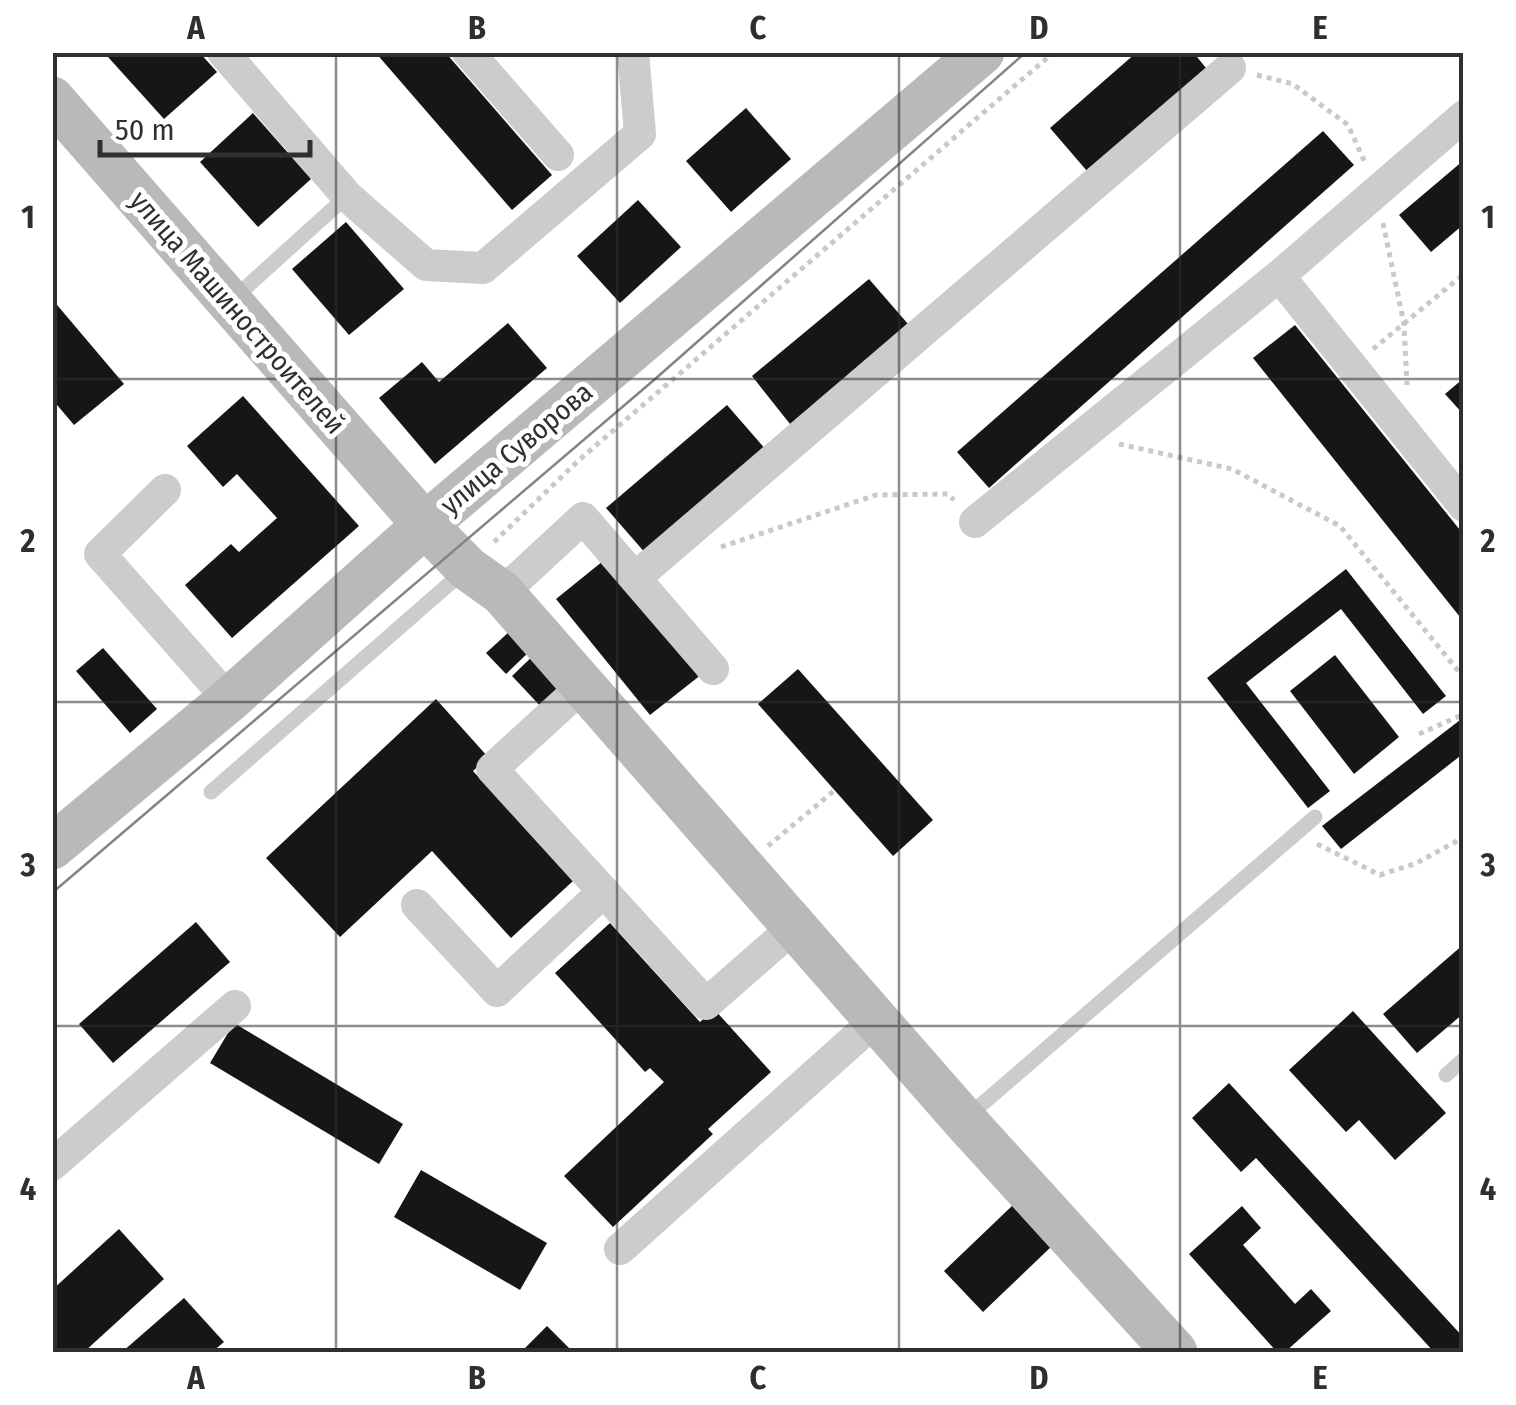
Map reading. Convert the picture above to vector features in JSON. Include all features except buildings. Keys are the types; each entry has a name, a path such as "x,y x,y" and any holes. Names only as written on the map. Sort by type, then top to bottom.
{"street":[{"path":"223,52 346,196 426,265 484,268 640,134 633,52"},
{"path":"468,52 558,154"},
{"name":"улица Суворова","path":"52,847 229,700 425,526 982,52"},
{"path":"635,578 1230,68"},
{"name":"улица Машиностроителей","path":"52,99 425,526 484,581 583,686 964,1120 1175,1352"},
{"path":"975,522 1279,276 1464,116"},
{"path":"1279,276 1352,367 1452,470 1464,506"},
{"path":"166,490 100,554 229,700"},
{"path":"484,581 584,518 714,670"},
{"path":"583,686 492,769 706,1004 795,926"},
{"path":"416,904 497,990 603,892"},
{"path":"52,1164 235,1006"},
{"path":"620,1249 877,1019"}],"lane":[{"path":"230,302 346,196"},
{"path":"211,792 484,581"},
{"path":"964,1120 1315,817"},
{"path":"1446,1074 1464,1059"}],"path":[{"path":"484,581 579,460 1054,52"},
{"path":"1352,367 1464,274"},
{"path":"1082,436 1232,469 1340,526 1464,678"},
{"path":"714,549 876,495 948,494 975,522"},
{"path":"1419,734 1464,714"},
{"path":"744,867 835,790"},
{"path":"1296,833 1380,875 1417,864 1464,837"}],"tram line":[{"path":"52,893 654,380 1026,52"}]}
